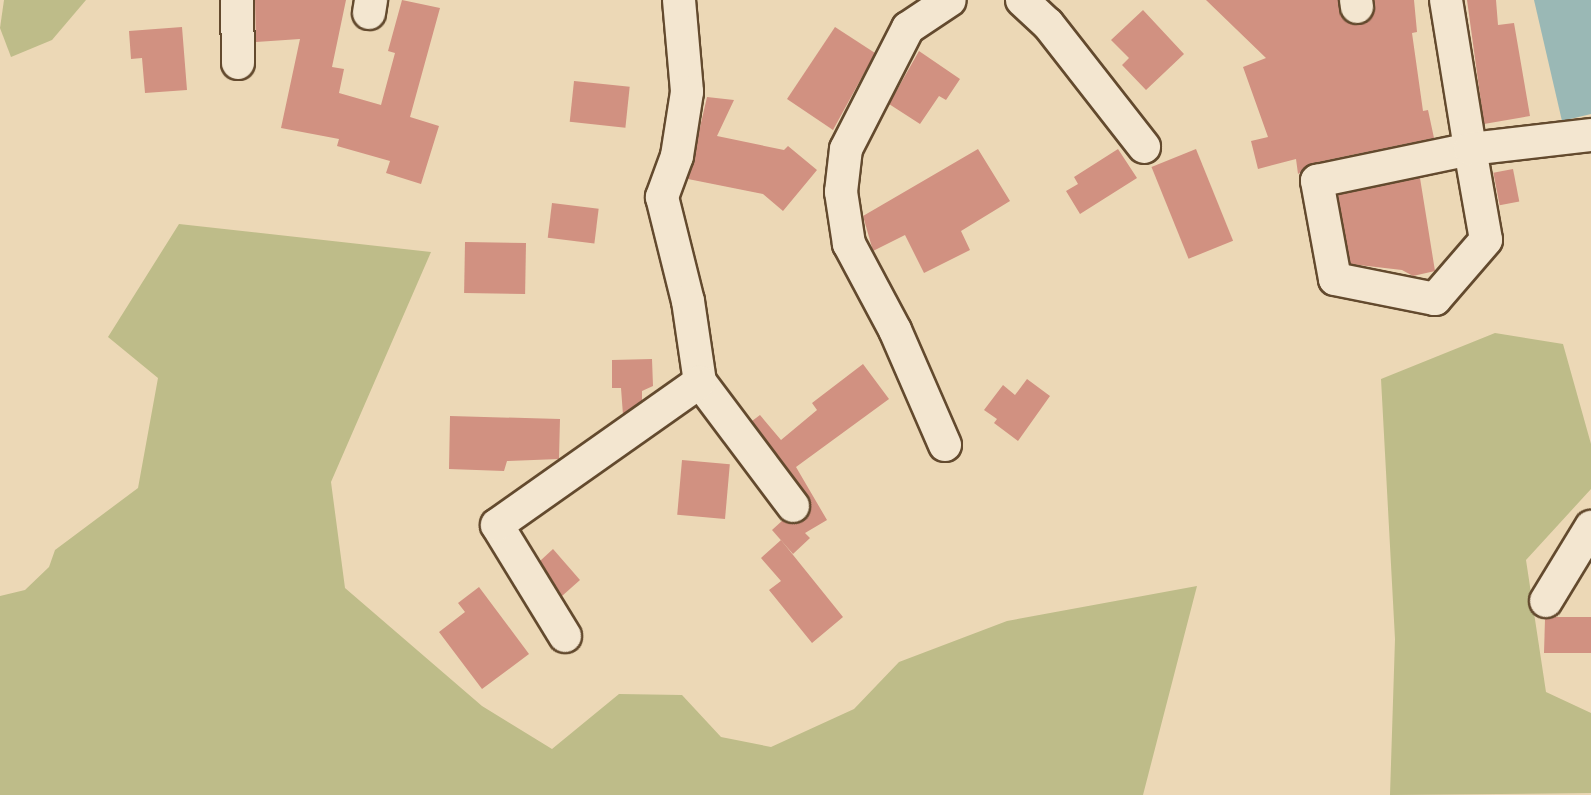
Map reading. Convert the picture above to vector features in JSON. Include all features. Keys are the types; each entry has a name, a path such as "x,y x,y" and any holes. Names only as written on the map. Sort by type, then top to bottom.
{"street":[{"path":"237,0 238,63"},
{"path":"679,0 687,92 678,156 662,197 688,301 700,382 793,506"},
{"path":"945,445 895,330 849,244 841,192 846,149 908,28 950,0"},
{"path":"1023,0 1048,24 1144,147"},
{"path":"1446,0 1470,149 1486,240 1435,299 1335,279 1317,181 1470,149 1591,135"},
{"path":"565,636 496,525 700,382"},
{"path":"1546,601 1591,527"}],"shaded area":[{"path":"4,0 86,0 52,40 11,57 0,28"},
{"path":"179,224 431,252 331,482 345,588 482,706 552,749 619,694 682,695 721,737 771,747 854,709 899,662 1007,621 1197,586 1143,795 0,795 0,596 25,590 49,567 55,550 138,488 158,378 108,337"},
{"path":"1495,333 1563,344 1591,444 1591,489 1526,560 1546,692 1591,713 1591,793 1390,795 1395,639 1381,379"}],"water":[{"path":"1534,0 1591,0 1591,114 1562,121"}],"building":[{"path":"255,0 346,0 332,67 344,69 339,93 381,105 395,53 388,51 402,0 440,8 410,117 439,126 421,184 386,173 390,161 337,146 339,139 281,128 300,39 256,42"},
{"path":"1206,0 1338,0 1343,19 1359,25 1373,14 1374,0 1414,0 1417,32 1412,33 1423,111 1428,110 1434,138 1313,163 1298,174 1296,159 1258,169 1251,141 1268,137 1243,67 1266,58"},
{"path":"1467,0 1496,0 1498,25 1514,23 1530,116 1484,124"},
{"path":"1143,10 1184,54 1146,90 1122,65 1129,58 1111,40"},
{"path":"182,27 187,90 145,93 142,58 131,59 129,31"},
{"path":"835,27 875,53 833,130 787,99"},
{"path":"919,51 960,79 946,100 939,96 920,124 889,104"},
{"path":"574,81 630,87 625,128 570,122"},
{"path":"707,97 734,100 717,136 784,150 788,146 817,170 783,211 763,194 688,179"},
{"path":"978,149 1010,201 961,231 970,250 924,273 905,235 873,251 863,216"},
{"path":"1118,149 1137,178 1080,214 1066,191 1078,184 1074,177"},
{"path":"1196,149 1233,241 1189,259 1151,167"},
{"path":"1513,169 1519,201 1500,205 1493,173"},
{"path":"1420,178 1435,271 1413,276 1402,270 1350,264 1338,195"},
{"path":"552,203 599,209 594,243 548,238"},
{"path":"465,242 526,243 525,294 464,293"},
{"path":"652,359 653,386 642,391 642,401 623,415 621,388 612,388 612,360"},
{"path":"863,364 889,399 796,467 827,520 805,533 810,538 793,554 772,530 783,520 795,524 803,521 811,503 752,421 760,415 781,440 817,410 812,403"},
{"path":"1027,379 1050,396 1018,441 994,423 997,419 984,410 1003,385 1015,395"},
{"path":"450,416 560,419 559,459 507,461 504,471 449,469"},
{"path":"682,460 730,464 725,519 677,515"},
{"path":"781,540 843,617 812,643 769,590 781,581 761,558"},
{"path":"553,549 580,580 562,596 540,561"},
{"path":"479,587 529,654 482,689 439,632 465,612 458,603"},
{"path":"1591,617 1591,653 1544,653 1545,619"}]}
